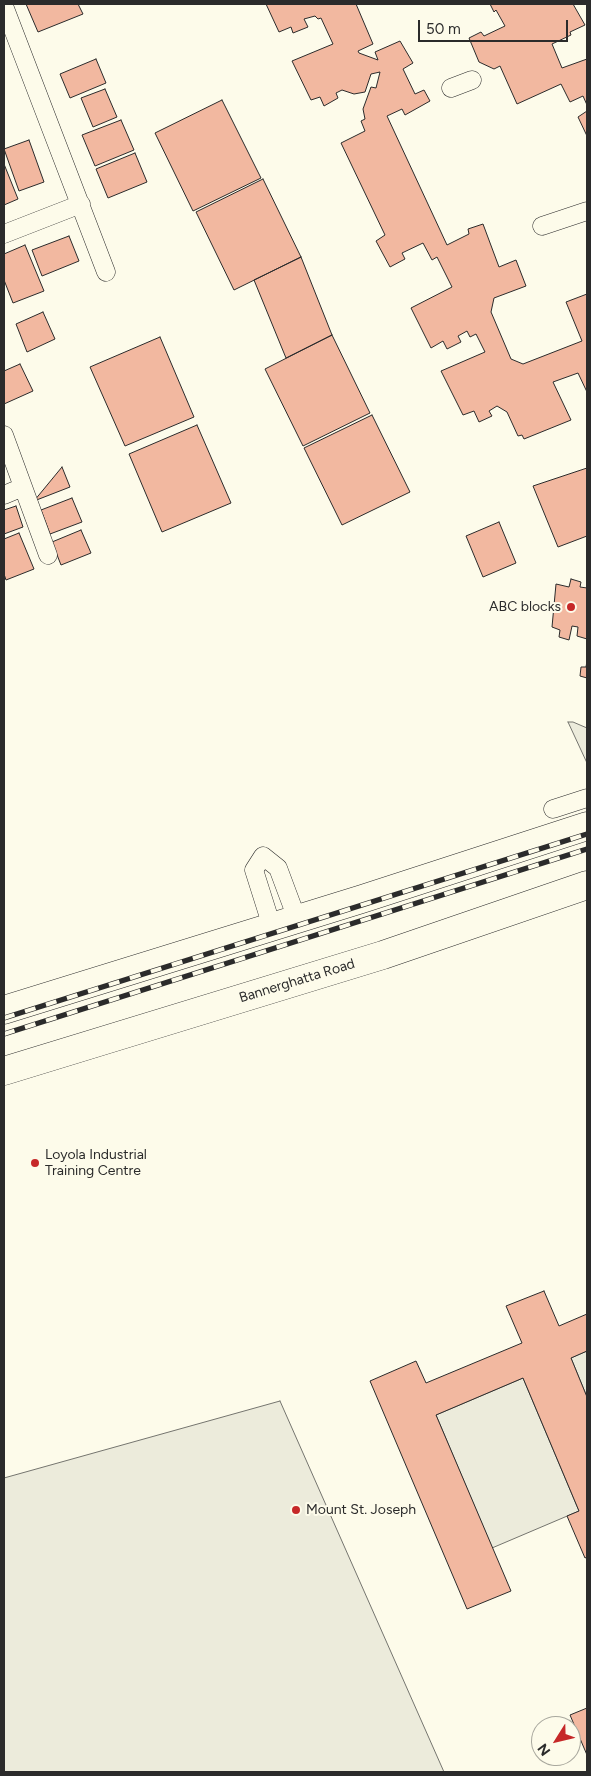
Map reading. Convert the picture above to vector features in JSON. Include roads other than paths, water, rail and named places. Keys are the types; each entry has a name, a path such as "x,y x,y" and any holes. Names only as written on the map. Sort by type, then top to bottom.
{"main road":[{"path":"4,1010 285,923 587,826"},
{"name":"Bannerghatta Road","path":"4,1071 373,958 587,885"}],"street":[{"path":"4,6 106,272"},
{"path":"451,88 472,80"},
{"path":"4,234 80,204"},
{"path":"542,226 587,211"},
{"path":"4,435 48,555"},
{"path":"4,495 23,487"},
{"path":"553,809 587,798"}],"railway":[{"path":"4,1018 587,834"},
{"path":"4,1034 587,849"}],"place":[{"name":"ABC blocks","path":"571,607"},
{"name":"Loyola Industrial Training Centre","path":"35,1163"},
{"name":"Mount St. Joseph","path":"296,1510"}]}
